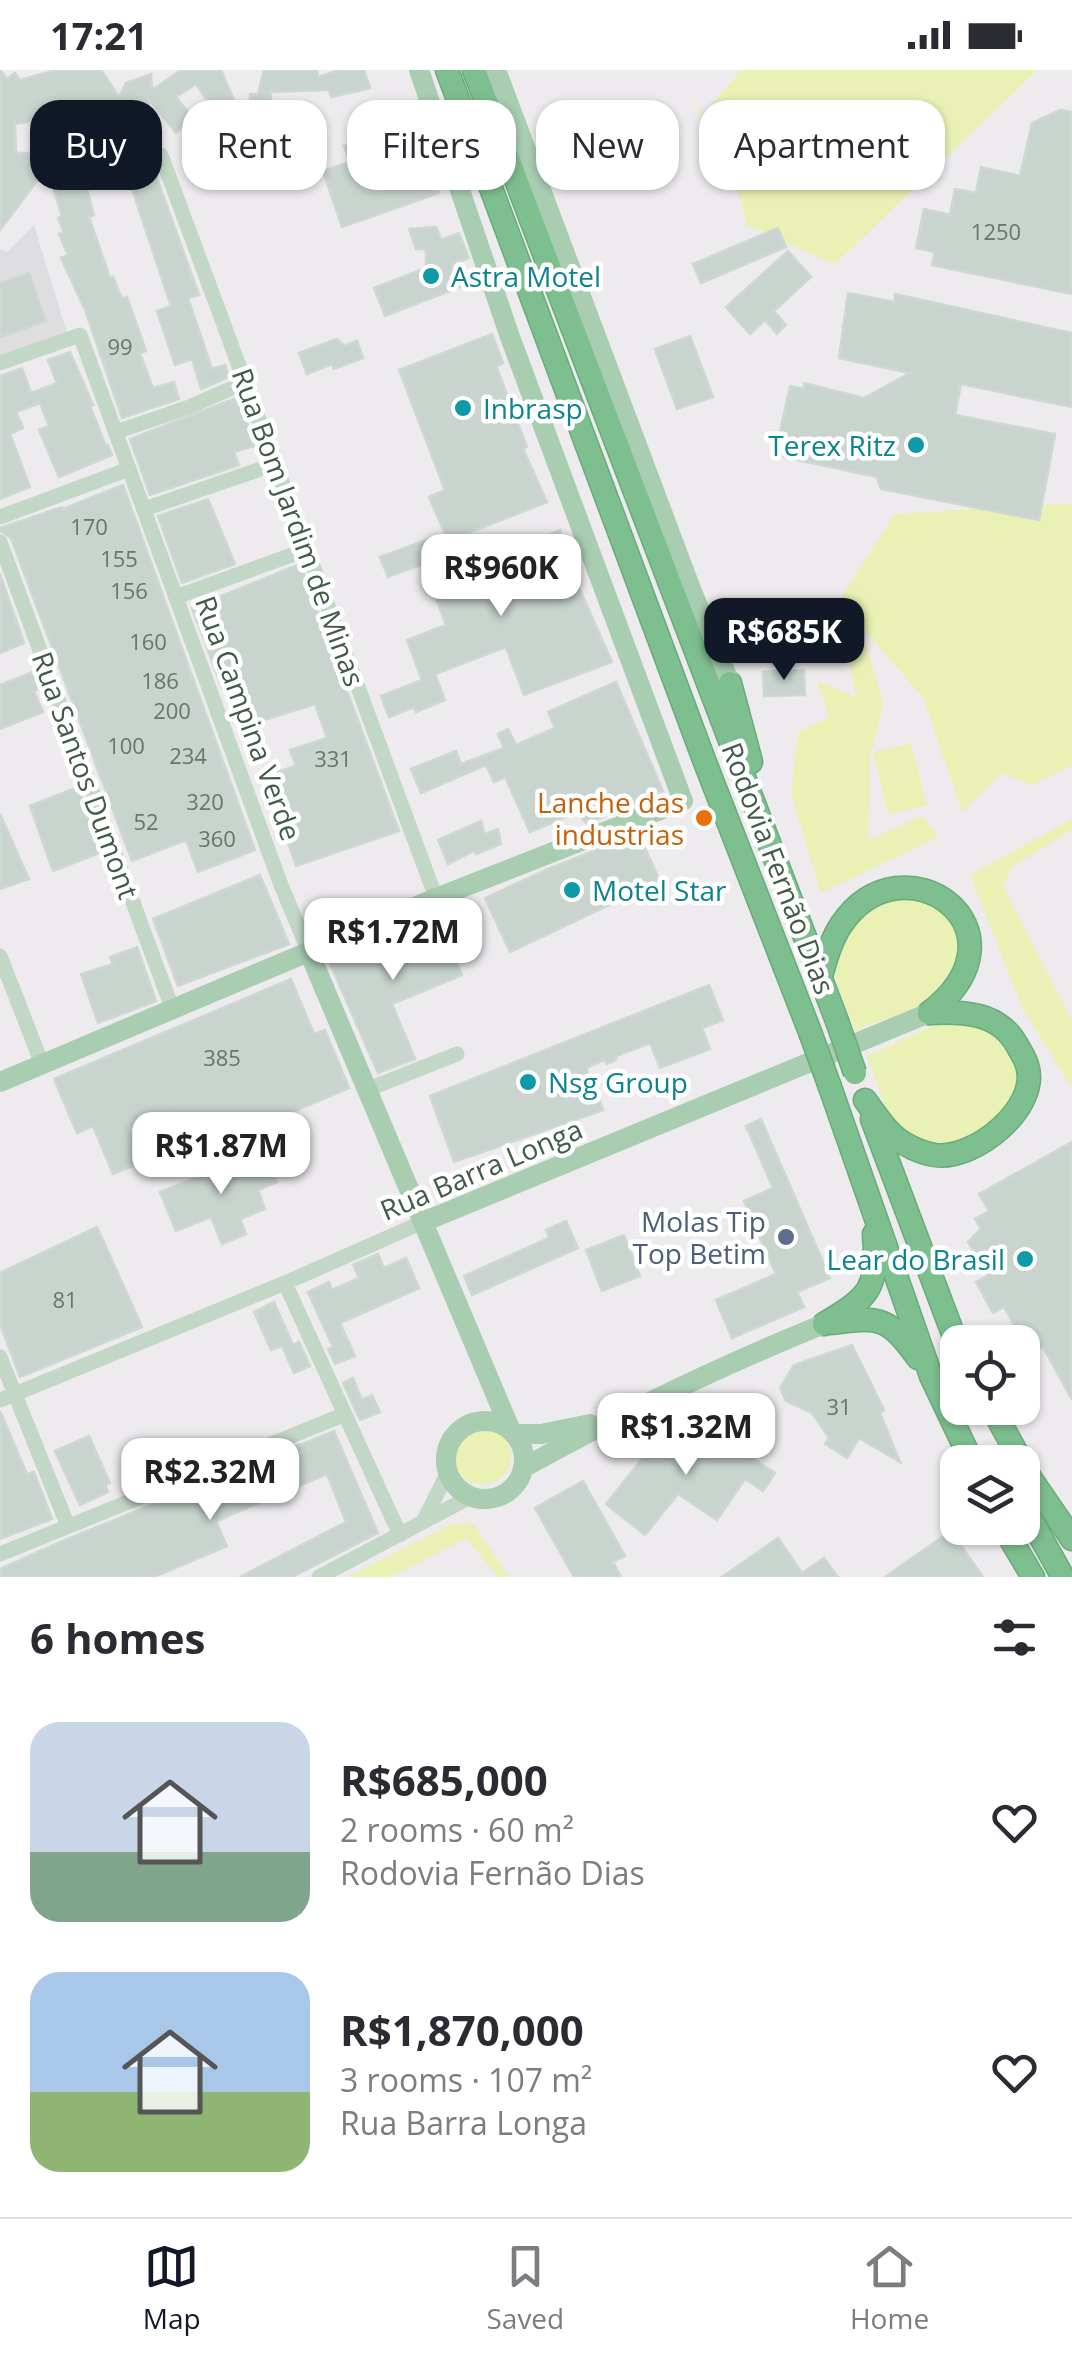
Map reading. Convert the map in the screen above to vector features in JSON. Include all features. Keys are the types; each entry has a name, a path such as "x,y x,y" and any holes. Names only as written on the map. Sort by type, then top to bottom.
{"highway":[{"name":"Rodovia Fernão Dias","path":"447,70 706,765 810,1032 931,1376 964,1445"},
{"name":"Rodovia Fernão Dias","path":"474,70 821,976 950,1325"},
{"path":"730,683 754,774 756,810"},
{"path":"821,976 841,925 859,906 899,888 912,886 930,892 949,900 968,930 970,964 960,985 929,1013"},
{"path":"865,1100 892,1135 908,1146 937,1156 965,1151 980,1143 995,1134 1017,1111 1026,1091 1029,1068 1013,1038 994,1020 975,1014 929,1013"},
{"path":"824,1324 852,1307 877,1273 873,1206"},
{"path":"824,1324 867,1320 896,1328 931,1376"},
{"path":"1001,1425 1072,1540"},
{"path":"1040,1536 1063,1577"},
{"path":"1014,1545 1033,1577"}],"main road":[{"path":"0,1082 436,898 683,801 510,338 419,70"},
{"path":"496,70 691,590 730,683"},
{"name":"Rua Campina Verde","path":"309,952 513,1433"},
{"name":"Rua Barra Longa","path":"423,1222 929,1013"},
{"path":"524,1468 727,1364 824,1324"},
{"name":"Rua Campina Verde","path":"471,1337 486,1421"},
{"path":"513,1433 523,1450 524,1468 508,1493 486,1500 470,1497 452,1484 447,1474 446,1450 450,1440 468,1424 486,1421 513,1433 541,1434 612,1420"}],"street":[{"name":"Rua Bom Jardim de Minas","path":"162,158 436,898"},
{"name":"Rua Campina Verde","path":"0,364 80,335 309,952"},
{"path":"116,432 246,382"},
{"path":"0,516 129,469"},
{"path":"144,509 258,470"},
{"name":"Rua Santos Dumont","path":"0,542 172,1008"},
{"path":"176,597 308,548"},
{"path":"0,956 42,1064"},
{"path":"366,1090 457,1054"},
{"name":"Rua Barra Longa","path":"8,1397 423,1222"},
{"path":"285,1283 400,1535"},
{"path":"0,1357 8,1397 68,1526"},
{"path":"0,1554 343,1415"},
{"path":"421,1525 447,1474"},
{"path":"319,1577 470,1497"}],"shaded area":[{"path":"34,225 67,333 0,356 0,249 7,252"}],"green space":[{"path":"741,70 1037,70 945,158 945,100 716,100"},
{"path":"737,190 912,190 835,264 747,225"},
{"path":"1072,503 1072,765 1032,785 1001,773 962,812 923,697 860,626 884,704 870,756 868,840 923,816 938,837 821,893 791,794 798,733 829,717 817,681 856,697 850,664 814,652 824,623 895,514"},
{"path":"911,743 927,805 888,814 873,752"},
{"path":"1072,819 1072,830 1012,867 1003,886 1072,1021 1072,1088 1022,1007 970,875"},
{"path":"902,893 932,901 951,918 961,954 955,978 927,1002 855,1030 835,978 833,956 837,943 855,922"},
{"path":"966,1019 1006,1037 1017,1066 1016,1089 1002,1115 979,1136 951,1147 932,1147 894,1128 867,1056 939,1023"},
{"path":"482,1427 502,1436 511,1456 502,1476 482,1485 462,1476 453,1456 462,1436"},
{"path":"473,1523 509,1577 498,1577 466,1538 390,1577 348,1577 451,1524"}],"building":[{"path":"0,70 7,79 15,73 20,80 57,70 101,70 119,97 126,83 151,74 152,90 181,70 221,70 234,100 207,100 196,84 176,97 182,104 182,128 176,133 162,116 162,100 30,100 30,122 15,124 16,153 30,153 30,190 0,230"},
{"path":"264,70 317,70 318,77 339,70 364,70 370,88 331,97 329,90 271,92 271,100 250,100 250,94 258,94"},
{"path":"1060,110 1072,112 1072,294 932,265 935,252 916,248 924,209 950,215 955,189 976,193 981,167 1020,176 1032,123"},
{"path":"347,163 347,190 439,193 342,227 327,183 327,170"},
{"path":"54,190 87,190 94,215 89,217 110,278 113,277 122,299 127,297 146,351 140,353 153,388 174,382 179,399 122,418 86,312 61,258 68,255 59,234 64,232 58,218 62,216"},
{"path":"132,190 161,190 199,295 188,298 212,369 225,365 229,377 201,389 192,359 175,365 157,311 171,306"},
{"name":"Astra Motel","path":"436,227 441,240 459,233 469,258 451,265 460,287 385,316 374,288 426,268 426,249 416,249 409,229"},
{"path":"778,228 786,247 701,283 693,264"},
{"path":"788,251 811,277 774,311 786,325 777,334 765,320 750,334 726,307"},
{"path":"29,273 46,321 0,337 0,283"},
{"path":"848,293 895,302 895,294 1072,333 1072,407 961,384 955,415 1055,434 1039,520 881,489 877,477 775,455 790,386 804,389 804,383 864,398 910,373 839,358"},
{"name":"Inbrasp","path":"492,334 503,363 496,366 527,447 523,449 547,502 448,541 429,497 445,490 399,370"},
{"path":"690,336 713,397 677,409 655,349"},
{"path":"337,339 344,346 357,341 363,358 307,374 299,353"},
{"path":"70,352 112,455 59,477 39,430 49,426 40,403 16,412 23,428 10,434 30,487 0,499 0,376 22,368 31,393 57,383 48,360"},
{"path":"239,397 254,446 234,452 239,465 150,495 130,439"},
{"path":"123,485 255,850 198,872 186,840 132,861 11,538 0,531"},
{"path":"208,499 235,564 182,583 158,516"},
{"path":"560,530 569,565 612,662 524,695 506,647 435,674 445,700 416,712 414,707 389,717 381,696 422,680 407,640 446,625 423,564 388,577 380,557 437,536 452,579"},
{"path":"300,564 399,831 296,866 265,776 296,766 290,750 327,738 315,704 248,725 230,685 222,688 192,608"},
{"path":"0,574 24,643 0,653"},
{"path":"804,670 805,695 764,696 763,672"},
{"path":"35,671 41,688 34,691 43,712 0,729 0,685"},
{"path":"616,682 663,791 587,824 577,812 530,832 505,777 494,782 486,765 421,793 411,769 456,751 461,764 504,748 498,734 508,729 516,745 555,728 548,712"},
{"path":"78,787 102,852 53,871 30,806"},
{"path":"0,814 29,879 0,889"},
{"path":"481,821 485,834 498,829 501,844 448,864 438,840"},
{"name":"Motel Star","path":"638,833 660,881 510,952 485,898"},
{"path":"260,875 289,944 178,986 153,919"},
{"path":"436,913 462,975 392,1004 415,1059 378,1073 328,959"},
{"path":"137,947 156,1001 98,1023 81,974 113,964 110,957"},
{"path":"291,979 314,1034 325,1030 349,1088 190,1155 171,1111 129,1128 143,1162 113,1174 93,1126 77,1133 54,1079"},
{"name":"Nsg Group","path":"709,985 723,1020 702,1028 710,1049 660,1068 650,1043 616,1056 607,1064 604,1060 586,1068 603,1110 454,1162 430,1096"},
{"name":"Molas Tip Top Betim","path":"761,1119 830,1278 797,1292 804,1307 732,1338 716,1300 776,1274 744,1201 773,1188 746,1126"},
{"name":"Lear do Brasil","path":"1072,1142 1072,1400 1043,1347 1040,1349 1040,1325 1014,1325 1004,1307 993,1313 976,1282 987,1276 968,1242 981,1229 975,1219 989,1211 979,1194"},
{"path":"267,1156 277,1182 258,1190 265,1209 240,1219 246,1234 222,1244 211,1217 176,1231 160,1192 246,1158 248,1164"},
{"path":"566,1221 578,1248 472,1295 464,1276 549,1238 546,1230"},
{"path":"97,1227 142,1327 20,1377 0,1324 0,1273"},
{"path":"624,1235 640,1276 602,1291 586,1250"},
{"path":"378,1254 384,1268 406,1258 419,1288 340,1323 355,1356 335,1364 328,1349 333,1347 308,1292 329,1282 332,1290 359,1278 353,1265"},
{"path":"274,1302 293,1345 299,1342 310,1366 294,1373 282,1346 271,1350 254,1312"},
{"path":"852,1345 884,1410 880,1413 900,1462 859,1438 847,1458 825,1444 829,1438 812,1413 786,1401 780,1388 794,1365"},
{"path":"353,1378 362,1400 372,1395 380,1412 360,1420 343,1383"},
{"path":"0,1411 27,1474 34,1472 52,1519 0,1539"},
{"path":"673,1420 717,1455 731,1433 748,1445 743,1452 775,1473 763,1491 745,1479 717,1520 678,1494 645,1535 606,1504"},
{"path":"334,1431 378,1533 292,1577 240,1577 346,1522 327,1474 216,1521 227,1546 154,1577 0,1577 0,1569 60,1542"},
{"path":"89,1436 110,1483 105,1485 108,1492 80,1505 55,1451"},
{"path":"583,1481 625,1556 613,1562 621,1577 574,1577 535,1508"},
{"path":"778,1538 802,1573 824,1558 838,1577 722,1577"},
{"path":"940,1539 940,1545 961,1545 983,1577 885,1577"}],"place":[{"name":"Astra Motel","path":"431,276"},
{"name":"Inbrasp","path":"463,408"},
{"name":"Terex Ritz","path":"916,445"},
{"name":"Lanche das industrias","path":"704,818"},
{"name":"Motel Star","path":"572,890"},
{"name":"Nsg Group","path":"528,1082"},
{"name":"Molas Tip Top Betim","path":"786,1237"},
{"name":"Lear do Brasil","path":"1025,1259"}]}
